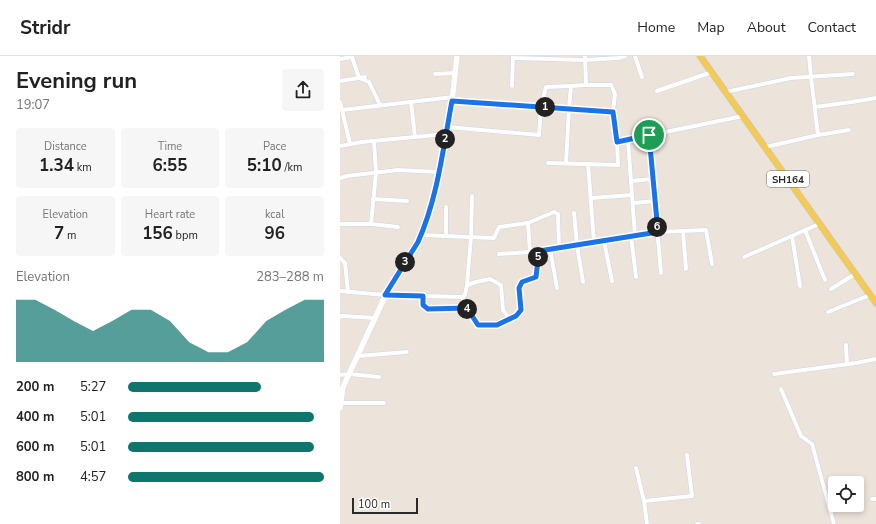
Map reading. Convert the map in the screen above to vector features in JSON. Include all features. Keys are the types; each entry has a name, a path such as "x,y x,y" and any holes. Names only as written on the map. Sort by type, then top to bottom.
{"main road":[{"path":"340,405 343,387 348,374 358,356 385,295 418,242 433,201 452,99 457,56"},
{"name":"SH164","path":"700,56 876,303"}],"street":[{"path":"512,86 512,57 619,58 625,56"},
{"path":"635,56 642,78"},
{"path":"809,56 818,135"},
{"path":"340,59 352,57 359,78 369,82 380,105"},
{"path":"585,58 586,85"},
{"path":"657,91 712,72"},
{"path":"435,74 455,73"},
{"path":"726,92 791,78 853,74"},
{"path":"340,82 365,77"},
{"path":"447,127 539,135 541,106 546,86 611,85 615,94 613,112 618,165 548,163"},
{"path":"566,163 571,86"},
{"path":"815,107 876,98"},
{"path":"342,110 452,99 613,112"},
{"path":"340,102 350,144"},
{"path":"411,102 415,137"},
{"path":"617,142 743,116"},
{"path":"766,147 818,135 849,130"},
{"path":"340,146 446,134"},
{"path":"649,135 661,274"},
{"path":"628,140 633,204 633,236 636,277"},
{"path":"371,224 376,173 374,141"},
{"path":"588,164 594,242"},
{"path":"340,178 398,170 439,172"},
{"path":"631,181 653,179"},
{"path":"591,198 632,195"},
{"path":"340,291 385,295 462,297 466,295 471,237 472,196"},
{"path":"373,199 406,201"},
{"path":"633,204 655,201"},
{"path":"446,207 446,236"},
{"path":"421,235 494,238 499,227 528,224 554,212 558,214 559,248"},
{"path":"574,213 583,282"},
{"path":"340,224 371,224 398,227"},
{"path":"528,224 530,252"},
{"path":"744,257 820,224"},
{"path":"499,254 539,251 658,232 706,230 712,264"},
{"path":"805,230 825,280"},
{"path":"683,231 686,269"},
{"path":"792,236 800,286"},
{"path":"604,241 612,280"},
{"path":"550,249 557,288"},
{"path":"462,297 478,325 497,325 516,316 521,310 519,288 522,282 536,277 539,251"},
{"path":"340,258 345,263 348,292"},
{"path":"831,289 856,274"},
{"path":"467,285 490,279 501,285 503,310 510,319"},
{"path":"828,312 870,295"},
{"path":"423,296 423,305 428,309 467,308"},
{"path":"341,315 375,318"},
{"path":"846,345 847,364"},
{"path":"358,356 407,352"},
{"path":"774,374 876,359"},
{"path":"340,375 348,374 379,377"},
{"path":"781,389 801,436 812,444 834,524"},
{"path":"340,405 384,403"},
{"path":"644,502 692,496 687,455"},
{"path":"636,468 644,502 647,524"}],"route":[{"path":"452,101 613,112 617,142 649,135 658,232 539,251 536,277 522,282 519,288 521,310 516,316 497,325 478,325 467,308 428,309 423,305 423,296 385,295 418,242 433,201 452,101"}]}
